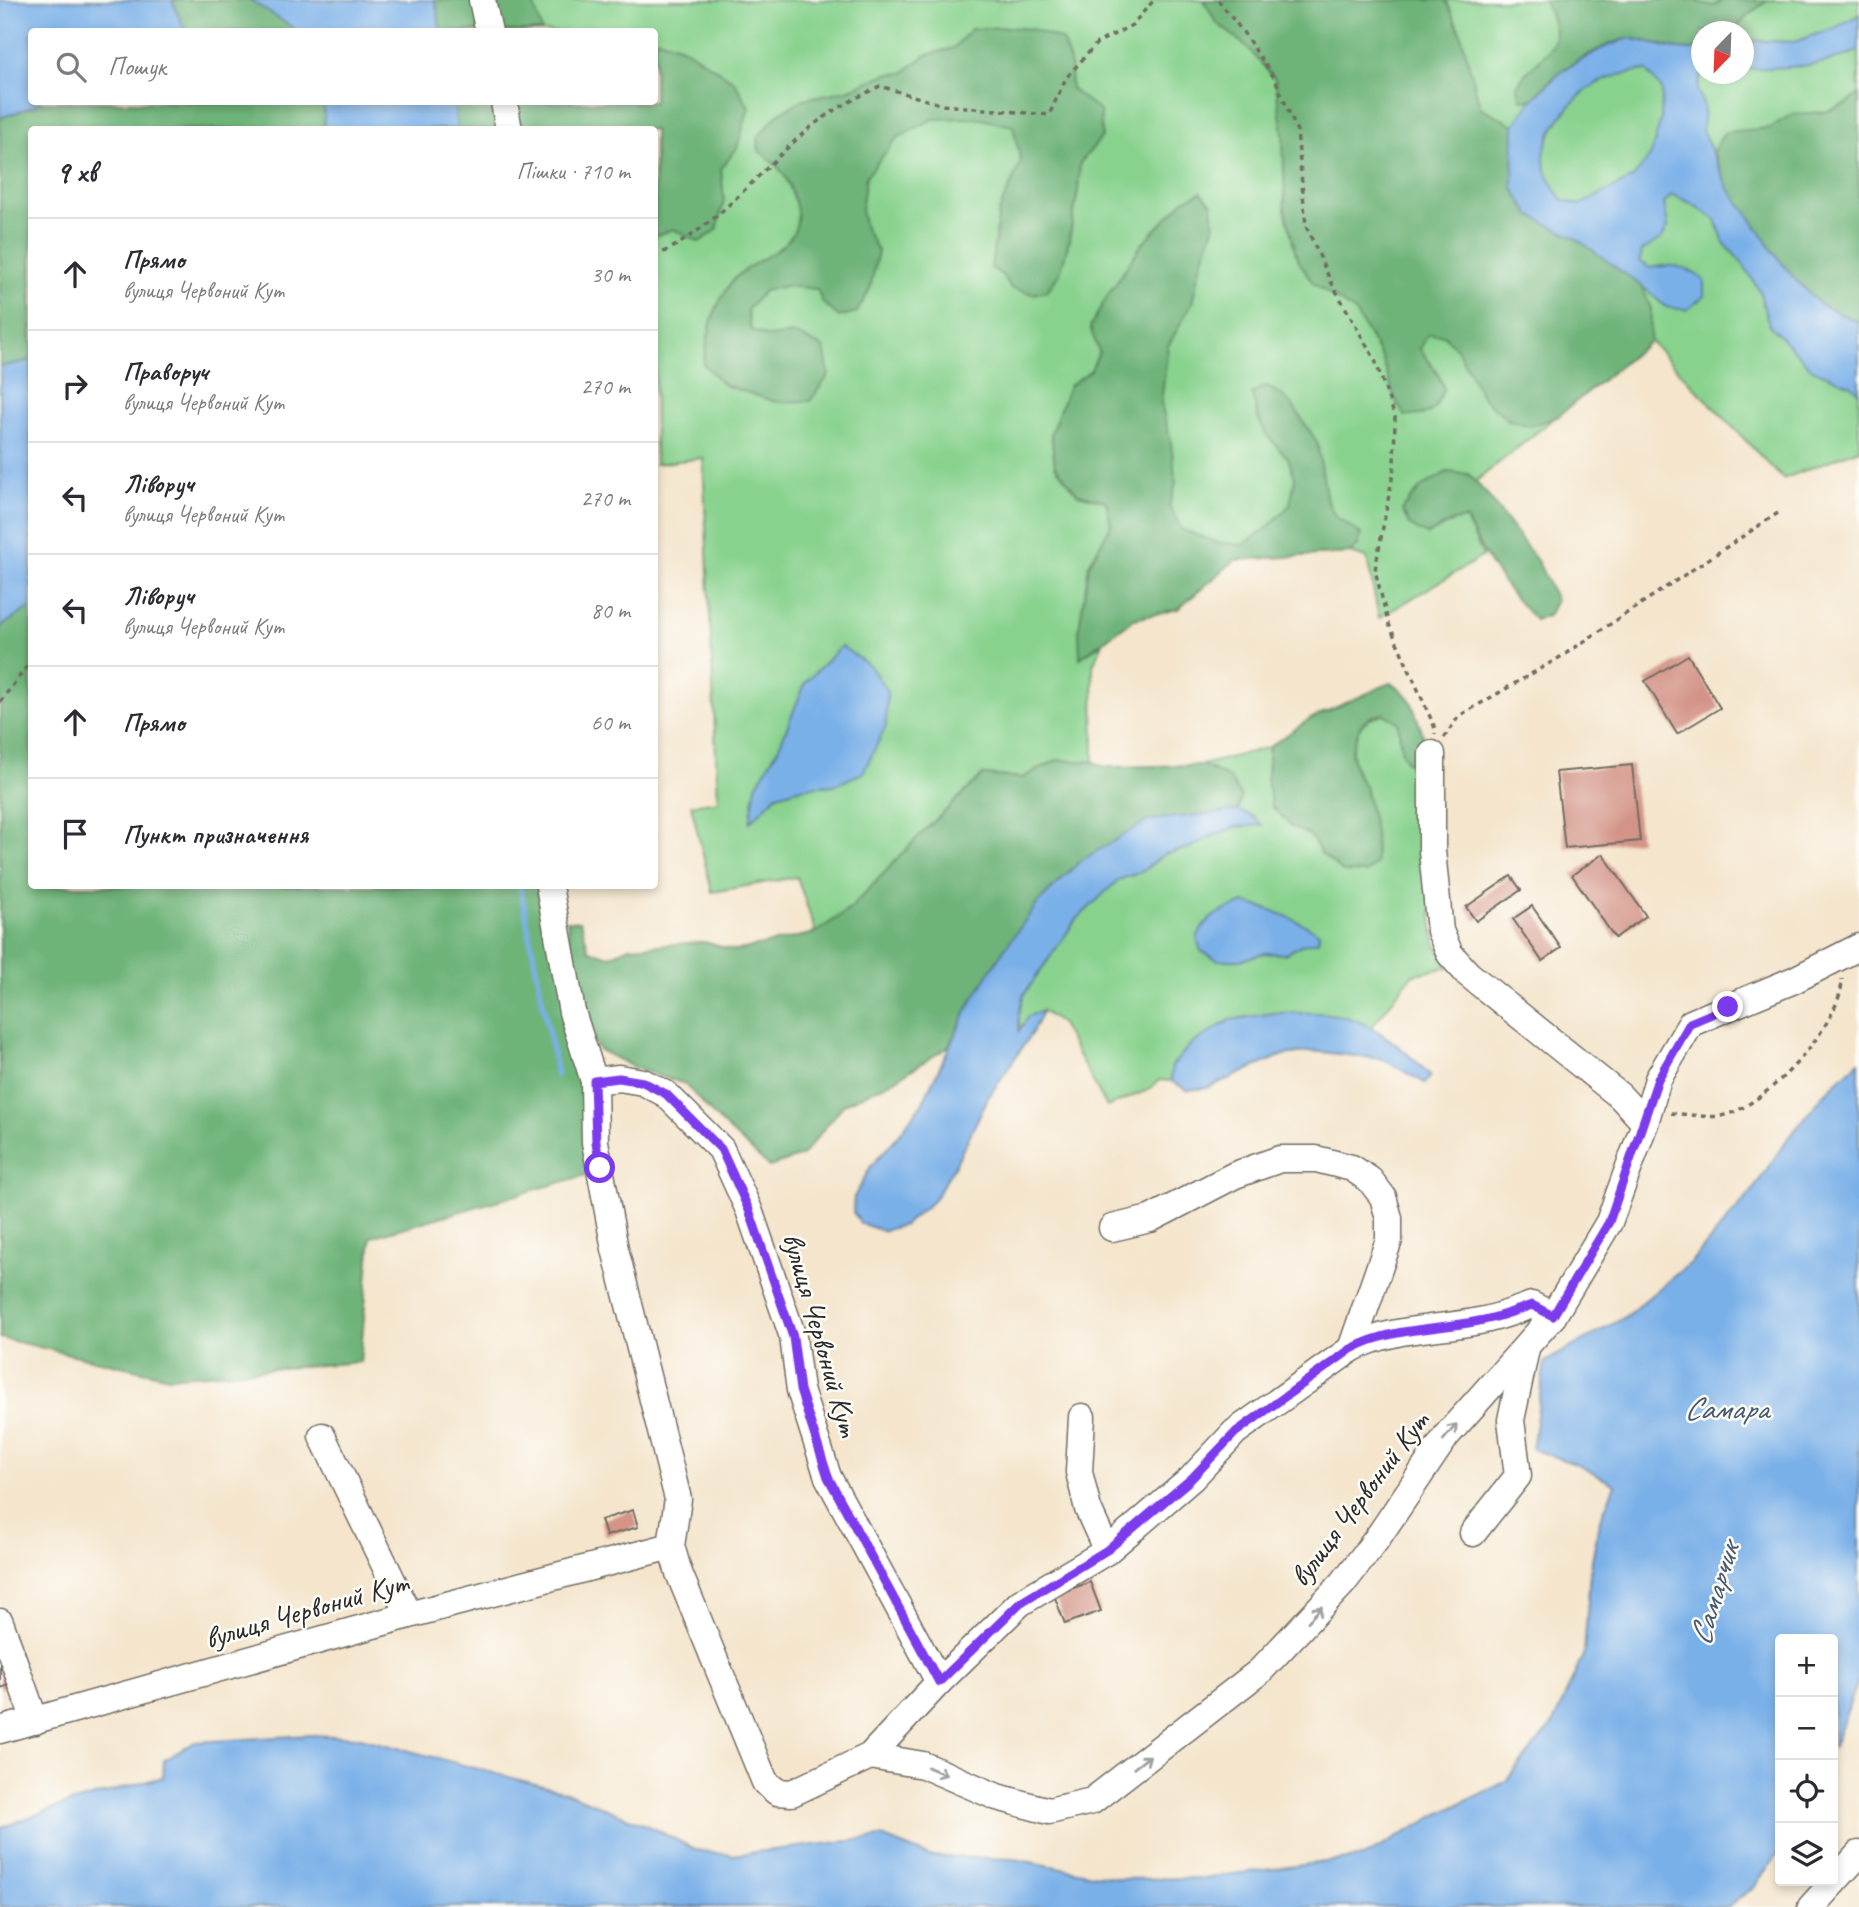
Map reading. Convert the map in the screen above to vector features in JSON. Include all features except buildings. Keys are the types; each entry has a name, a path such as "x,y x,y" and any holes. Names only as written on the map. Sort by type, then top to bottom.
{"street":[{"path":"482,0 487,28"},
{"path":"505,105 508,126"},
{"path":"1432,754 1432,851 1440,931 1450,954 1468,974 1647,1115"},
{"path":"550,889 572,1012 594,1081 596,1142 615,1250 678,1499 671,1546 679,1573 765,1782 777,1791 792,1793 870,1756 939,1682 1020,1603 1107,1550 1191,1479 1236,1432 1351,1349 1371,1338 1416,1328 1481,1321 1532,1305 1553,1316"},
{"name":"вулиця Червоний Кут","path":"870,1756 923,1765 997,1797 1049,1811 1092,1801 1260,1671 1343,1583 1376,1540 1447,1435 1553,1316 1609,1222 1658,1079 1690,1023 1794,980 1850,952"},
{"name":"вулиця Червоний Кут","path":"594,1081 619,1078 643,1082 666,1094 721,1149 749,1210 793,1337 800,1390 828,1477 939,1682"},
{"path":"1112,1228 1150,1219 1235,1175 1280,1159 1317,1159 1352,1168 1370,1180 1382,1197 1389,1218 1389,1240 1351,1349"},
{"path":"1473,1533 1518,1476 1511,1420 1526,1347"},
{"path":"1082,1417 1079,1472 1088,1509 1107,1550"},
{"path":"323,1436 409,1615"},
{"name":"вулиця Червоний Кут","path":"0,1730 409,1615 671,1546"},
{"path":"0,1622 35,1721"},
{"path":"1811,1907 1859,1854"}],"path":[{"path":"658,255 671,250 721,211 806,131 835,108 880,86 943,105 1049,115 1066,78 1097,43 1132,25 1154,0"},
{"path":"1218,0 1275,79 1297,131 1306,226 1331,282 1375,360 1395,417 1394,468 1375,570 1388,622 1435,729 1432,754"},
{"path":"1432,754 1459,716 1562,656 1778,513"},
{"path":"0,702 28,665"},
{"path":"1647,1115 1674,1113 1721,1116 1751,1103 1803,1058 1833,1013 1842,991 1850,952"}],"green space":[{"path":"0,0 1859,0 1859,449 1783,479 1650,341 1475,482 1414,527 1427,535 1453,521 1466,519 1483,556 1379,618 1367,558 1350,553 1235,560 1195,535 1071,484 1078,494 1106,501 1112,525 1089,565 1081,657 1103,643 1093,665 1094,762 1057,760 1022,778 983,775 922,833 851,908 816,933 797,877 712,892 691,805 718,801 703,458 658,464 658,126 28,126 28,609 0,627","holes":["779,747 834,785 805,787 776,795 756,786"]},
{"path":"172,0 250,0 293,28 184,28"},
{"path":"435,0 532,0 541,28 440,28"},
{"path":"1204,0 1446,0 1461,34 1480,107 1514,125 1514,189 1530,215 1574,237 1642,286 1651,309 1650,341 1557,417 1530,426 1509,420 1483,398 1457,349 1444,335 1428,334 1420,349 1444,388 1431,411 1405,416 1395,399 1382,358 1355,312 1313,283 1297,258 1285,209 1283,134 1275,79 1247,47 1216,22"},
{"path":"1544,0 1695,0 1714,6 1723,0 1768,0 1743,21 1691,21 1691,50 1632,39 1608,45 1564,69 1533,99 1522,100 1517,86 1554,42 1552,18"},
{"path":"971,29 1032,29 1062,40 1070,62 1071,89 1100,111 1102,137 1080,163 1068,245 1060,273 1047,291 1033,294 1011,288 1002,275 991,268 999,211 1021,162 1013,126 976,118 933,119 897,138 866,177 861,210 865,228 878,251 870,289 857,312 839,317 822,302 817,289 785,286 764,291 747,310 751,330 768,337 796,334 824,348 829,375 810,401 776,402 724,385 703,364 711,322 719,303 740,273 787,242 794,231 797,218 795,202 786,178 779,168 759,151 758,137 778,114 804,99 847,90 887,74 903,73 926,55 954,48"},
{"path":"658,39 682,47 734,81 749,107 737,148 721,169 724,200 717,230 699,242 673,229 658,235 658,126 457,126 454,105 658,105"},
{"path":"1859,94 1859,323 1820,304 1794,278 1728,188 1713,151 1725,132 1770,128 1792,114 1825,112 1847,104"},
{"path":"37,105 324,105 324,126 28,126 28,361 0,367 0,118"},
{"path":"1201,192 1212,204 1214,228 1200,266 1192,303 1168,346 1161,403 1171,443 1176,484 1169,506 1182,530 1216,542 1242,545 1265,530 1290,505 1295,478 1288,458 1267,436 1258,418 1252,393 1266,386 1282,395 1293,406 1317,442 1327,501 1335,516 1361,534 1358,546 1350,553 1235,560 1178,609 1134,619 1080,658 1079,628 1089,565 1111,525 1106,501 1078,494 1055,466 1051,433 1069,386 1091,370 1099,352 1090,327 1109,293 1142,244 1184,200"},
{"path":"1447,472 1468,474 1538,562 1556,600 1548,616 1535,620 1514,596 1488,560 1466,519 1453,521 1427,535 1409,525 1402,510 1420,488"},
{"path":"28,609 28,889 548,889 580,1071 593,1173 371,1237 360,1362 168,1377 0,1338 0,627"},
{"path":"1390,683 1401,689 1411,701 1425,740 1423,754 1415,762 1407,762 1402,753 1398,722 1384,714 1370,717 1360,726 1351,751 1356,773 1365,786 1375,832 1376,863 1366,873 1343,872 1321,853 1310,835 1292,827 1272,807 1267,781 1269,747 1310,719"},
{"path":"1384,714 1398,722 1402,753 1423,754 1416,791 1435,942 1448,967 1412,975 1371,1028 1381,1044 1343,1053 1313,1051 1283,1055 1274,1013 1230,1020 1190,1045 1172,1066 1171,1081 1159,1080 1148,1090 1107,1107 1061,1024 1042,1011 1019,1033 1019,1013 1023,996 1075,921 1099,896 1118,880 1143,871 1164,854 1190,848 1235,827 1261,825 1252,816 1238,811 1241,797 1229,778 1202,765 1269,747 1267,781 1292,827 1310,835 1321,853 1365,786 1354,764 1352,753 1356,733 1371,718","holes":["1319,933 1318,941 1301,945 1285,954 1265,953"]},
{"path":"1057,760 1094,762 1106,767 1202,765 1229,778 1241,797 1238,811 1149,820 1079,862 1038,903 1003,951 970,1004 948,1047 893,1081 844,1104 802,1156 769,1167 715,1117 685,1084 635,1068 598,1049 578,1006 567,921 580,921 589,950 610,956 629,947 705,942 735,951 815,933 851,908 922,833 983,775 1022,778"}],"water":[{"path":"0,0 172,0 184,28 28,28 28,105 37,105 0,118"},
{"path":"250,0 435,0 440,28 293,28"},
{"path":"1859,15 1859,50 1817,64 1754,69 1754,40 1794,42 1837,27"},
{"path":"1629,38 1675,49 1691,50 1691,84 1699,84 1697,90 1704,107 1702,130 1728,188 1794,278 1820,304 1859,323 1859,392 1851,385 1812,369 1769,325 1759,290 1743,264 1724,243 1716,220 1691,203 1672,195 1664,203 1668,227 1661,239 1642,251 1640,261 1650,268 1679,267 1704,280 1704,296 1687,310 1666,307 1642,286 1574,237 1530,215 1513,188 1514,125 1533,99 1563,70 1605,47","holes":["1646,70 1662,90 1661,118 1651,155 1633,178 1580,205 1563,200 1547,173 1544,161 1546,145 1564,113 1589,88 1615,76"]},
{"path":"324,105 454,105 457,126 324,126"},
{"path":"28,361 28,609 0,627 0,367"},
{"path":"841,646 870,666 887,691 886,726 863,773 834,785 805,787 777,795 750,822 756,786 779,747 805,683"},
{"path":"1238,811 1252,816 1262,825 1235,827 1190,848 1164,854 1143,871 1118,880 1075,921 1023,996 1019,1031 1028,1016 1042,1011 1033,1031 988,1098 955,1165 933,1201 904,1225 882,1231 860,1223 853,1212 854,1197 871,1166 923,1102 970,1004 1003,951 1038,903 1079,862 1149,820"},
{"path":"1245,903 1274,911 1301,923 1319,933 1318,941 1301,945 1285,954 1265,953 1241,960 1218,960 1201,951 1197,938 1206,923 1222,911"},
{"path":"1274,1013 1327,1014 1357,1021 1392,1041 1431,1076 1425,1083 1382,1059 1313,1051 1283,1055 1207,1088 1187,1090 1171,1081 1172,1066 1190,1045 1230,1020"},
{"name":"Самара","path":"1859,1061 1859,1679 1838,1736 1838,1634 1775,1634 1775,1858 1753,1888 1728,1907 0,1907 0,1828 63,1805 163,1777 164,1760 195,1742 311,1735 357,1737 566,1792 655,1829 696,1850 731,1855 882,1837 929,1856 1015,1859 1119,1879 1203,1878 1363,1857 1433,1817 1505,1782 1553,1724 1584,1653 1590,1572 1599,1522 1615,1485 1578,1465 1532,1449 1545,1362 1625,1317 1691,1262 1750,1194 1786,1141 1825,1093"}],"waterway":[{"path":"521,889 557,1075"}],"route":[{"path":"600,1168 596,1142 594,1081 619,1078 643,1082 666,1094 721,1149 749,1210 793,1337 800,1390 828,1477 939,1682 1020,1603 1107,1550 1191,1479 1236,1432 1351,1349 1371,1338 1416,1328 1481,1321 1532,1305 1553,1316 1609,1222 1658,1079 1690,1023 1728,1007"}],"water label":[{"name":"Самарчик","path":"1714,1594"}]}
